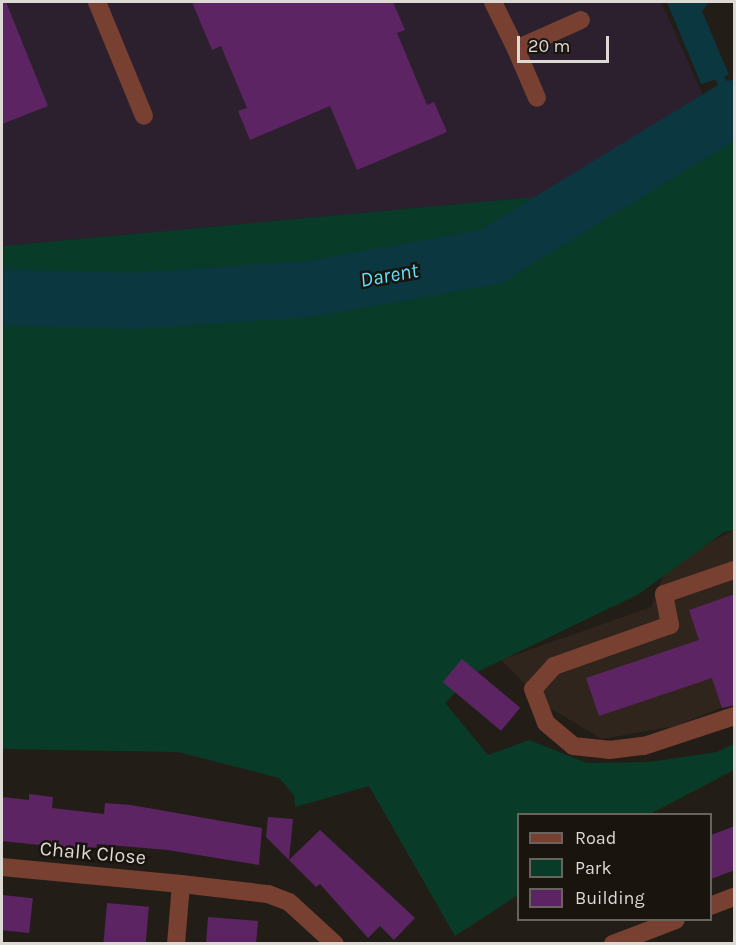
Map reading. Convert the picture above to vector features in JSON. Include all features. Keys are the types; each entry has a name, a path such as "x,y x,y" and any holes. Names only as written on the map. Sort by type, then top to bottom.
{"street":[{"path":"97,2 144,116"},
{"path":"493,2 537,98"},
{"path":"516,49 581,20"},
{"path":"735,570 664,594 670,625 554,666 533,689 546,723 573,746 609,750 644,746 735,716"},
{"name":"Chalk Close","path":"2,867 268,894 289,902 335,944"},
{"path":"176,944 181,884"},
{"path":"712,906 735,897"},
{"path":"613,944 673,921"}],"shaded area":[{"path":"2,2 661,2 706,102 546,196 2,246"},
{"path":"734,530 734,702 676,726 602,739 548,707 501,660 651,607 668,564"}],"green space":[{"path":"706,102 734,105 734,530 724,532 639,594 475,673 445,703 488,755 529,740 587,763 649,762 717,752 734,744 734,770 652,813 517,813 517,896 455,936 369,786 295,807 294,795 279,778 178,752 2,749 2,246 546,196"}],"water":[{"path":"667,2 709,2 702,11 729,75 701,84"}],"building":[{"path":"2,2 6,2 48,106 2,124"},
{"path":"192,2 393,2 405,30 397,33 427,105 434,102 447,132 357,170 330,106 250,140 238,111 247,108 221,46 212,50"},
{"path":"735,594 735,705 722,708 712,678 599,716 586,678 699,640 689,610"},
{"path":"462,659 520,708 501,731 443,682"},
{"path":"29,794 53,797 52,808 104,814 105,803 131,805 262,828 259,865 168,850 97,844 96,851 2,841 2,797 29,800"},
{"path":"268,817 293,819 289,860 266,837"},
{"path":"735,826 735,870 712,879 712,835"},
{"path":"320,830 415,918 394,940 380,926 368,938 320,884 316,887 289,860"},
{"path":"2,895 33,898 29,933 2,930"},
{"path":"107,903 149,907 146,944 103,944"},
{"path":"208,917 258,921 256,944 206,944"}],"waterway":[{"path":"716,70 734,108"},
{"name":"Darent","path":"2,297 133,301 310,289 490,257 734,108"}]}
